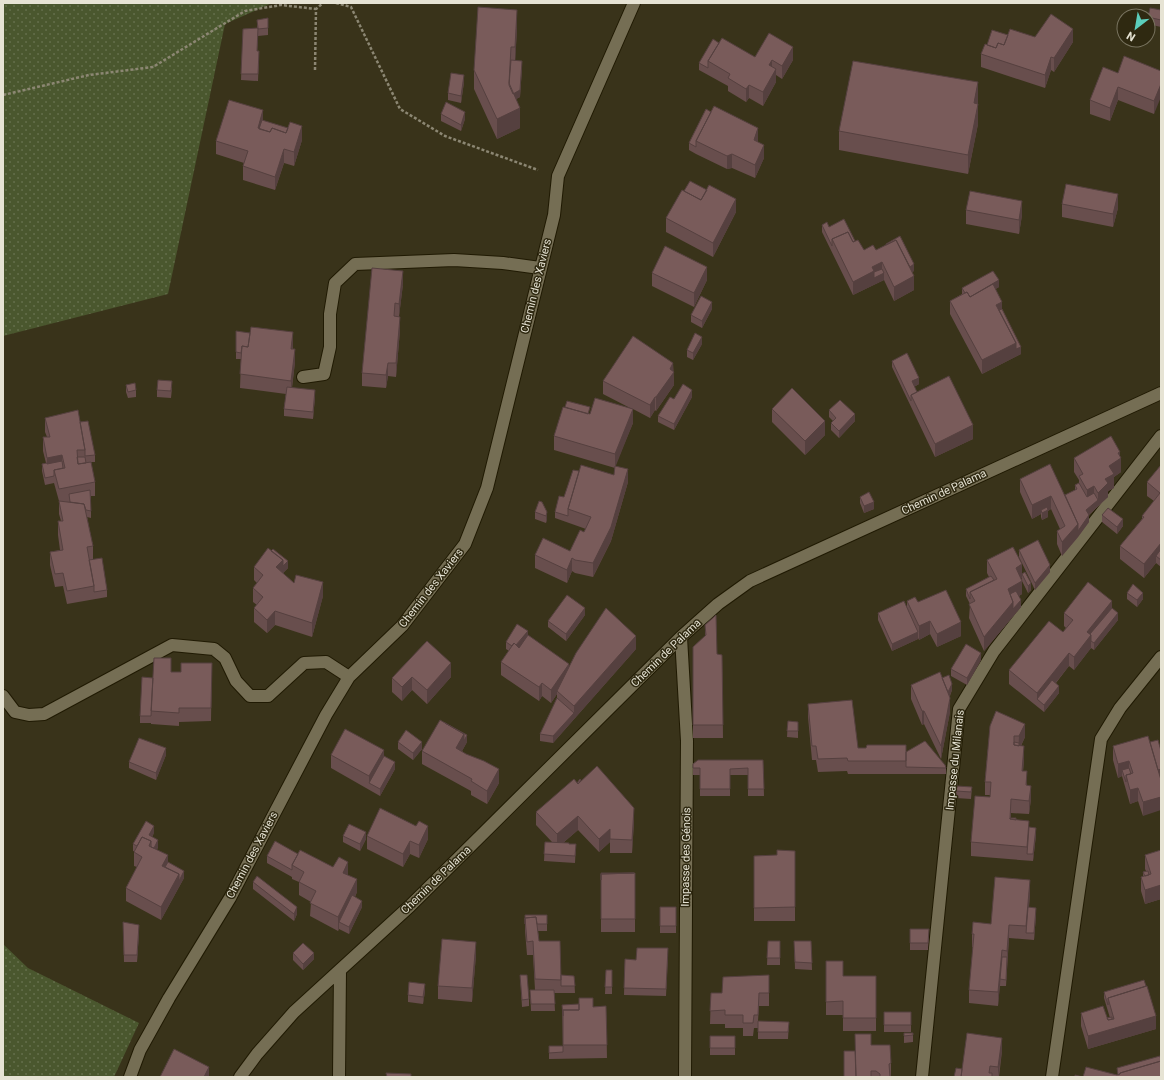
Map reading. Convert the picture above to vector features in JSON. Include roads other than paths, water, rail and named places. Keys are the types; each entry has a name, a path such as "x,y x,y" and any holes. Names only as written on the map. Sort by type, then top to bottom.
{"street":[{"name":"Chemin des Xaviers","path":"130,1077 140,1050 169,998 230,898 326,715 349,677 402,626 465,544 487,488 554,214 558,176 634,3"},
{"path":"303,377 324,374 330,347 330,314 335,283 355,264 454,260 503,263 540,268"},
{"name":"Chemin de Palama","path":"240,1077 257,1054 294,1012 410,906 681,637 718,604 750,581 1161,393"},
{"name":"Impasse du Milanais","path":"922,1077 959,709 994,651 1161,436"},
{"name":"Impasse des Génois","path":"681,637 687,741 685,1077"},
{"path":"3,696 15,712 29,715 44,714 172,645 214,649 225,658 236,681 250,696 268,696 304,663 326,662 349,677"},
{"path":"1052,1077 1101,739 1120,708 1161,657"},
{"path":"339,1077 340,971"}]}
